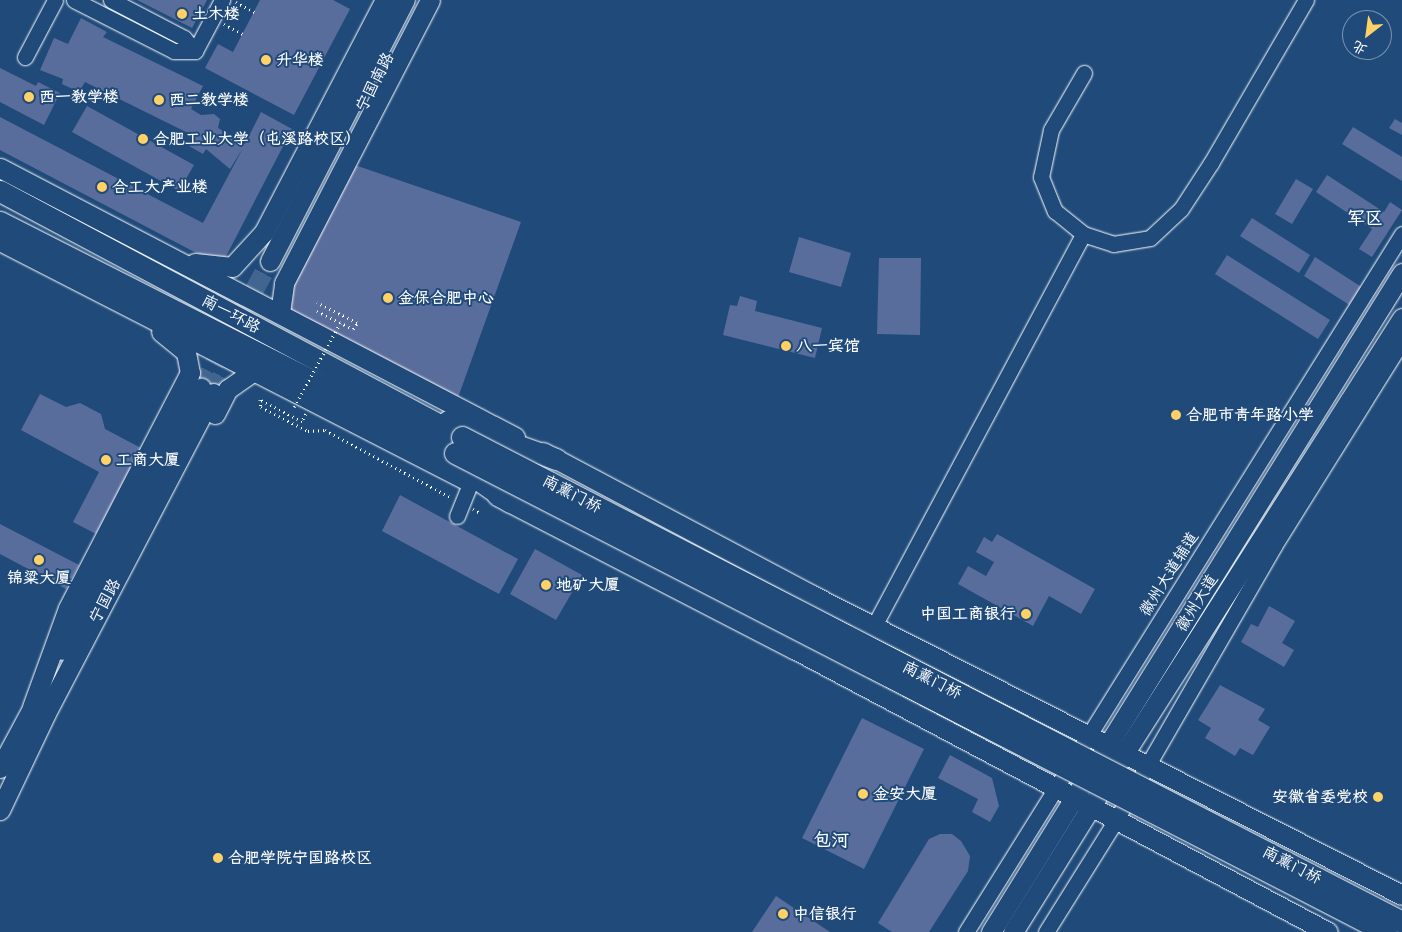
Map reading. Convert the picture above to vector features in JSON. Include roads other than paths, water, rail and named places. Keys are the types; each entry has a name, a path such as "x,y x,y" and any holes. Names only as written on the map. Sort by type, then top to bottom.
{"highway":[{"name":"南一环路","path":"0,191 398,403 458,445"},
{"name":"南一环路","path":"0,222 403,426 458,445"},
{"path":"398,403 556,459"},
{"path":"403,426 510,502"},
{"name":"南薰门桥","path":"458,445 1402,922"},
{"name":"南薰门桥","path":"458,445 1386,932"}],"main road":[{"path":"165,252 201,264 232,267 264,232 385,0"},
{"name":"宁国南路","path":"405,0 274,265 417,0"},
{"path":"280,313 284,283 430,0"},
{"path":"0,168 165,252 874,626 1402,895"},
{"path":"0,241 510,502 1328,932"},
{"path":"39,710 68,608 190,374 186,352 73,259"},
{"name":"徽州大道","path":"1116,750 1402,273"},
{"name":"徽州大道","path":"991,932 1083,802 1402,318"},
{"path":"39,710 91,649 228,389 254,371"},
{"name":"宁国路","path":"0,768 39,710 207,391"},
{"name":"宁国路","path":"0,810 39,710"},
{"name":"徽州大道","path":"1013,932 1083,802"}],"street":[{"path":"25,56 55,0"},
{"path":"74,0 174,51 195,51"},
{"path":"111,0 184,38 195,51"},
{"path":"195,51 222,0"},
{"path":"1084,73 1051,130 1041,177 1055,211 1083,234 1113,244 1150,238 1181,209 1306,0"},
{"path":"874,626 1083,234"},
{"name":"徽州大道辅道","path":"966,932 1402,234"},
{"path":"1046,932 1116,820 1274,546 1402,341"},
{"path":"457,516 471,482"}],"tunnel":[{"path":"201,388 270,261"},
{"path":"213,393 238,346"}],"place":[{"name":"土木楼","path":"182,14"},
{"name":"升华楼","path":"266,60"},
{"name":"西一教学楼","path":"29,97"},
{"name":"西二教学楼","path":"159,100"},
{"name":"合肥工业大学（屯溪路校区）","path":"143,139"},
{"name":"合工大产业楼","path":"102,187"},
{"name":"金保合肥中心","path":"388,298"},
{"name":"八一宾馆","path":"786,346"},
{"name":"合肥市青年路小学","path":"1176,415"},
{"name":"工商大厦","path":"106,460"},
{"name":"锦粱大厦","path":"39,560"},
{"name":"地矿大厦","path":"546,585"},
{"name":"中国工商银行","path":"1026,614"},
{"name":"金安大厦","path":"863,794"},
{"name":"安徽省委党校","path":"1378,797"},
{"name":"合肥学院宁国路校区","path":"218,858"},
{"name":"中信银行","path":"783,914"}],"district":[{"name":"军区","path":"1365,219"},
{"name":"包河","path":"831,841"}]}
